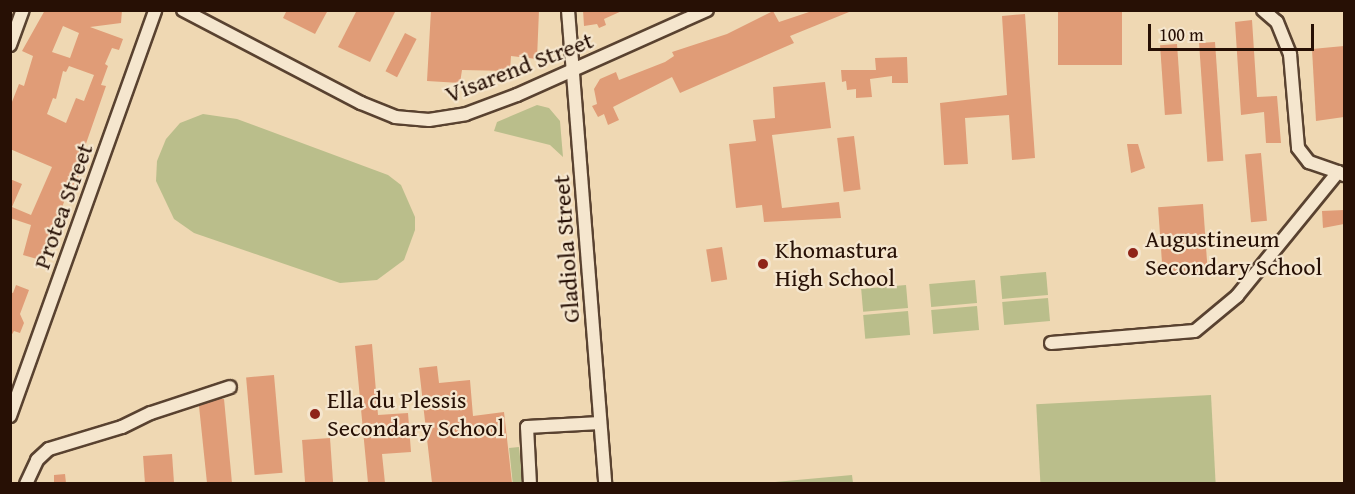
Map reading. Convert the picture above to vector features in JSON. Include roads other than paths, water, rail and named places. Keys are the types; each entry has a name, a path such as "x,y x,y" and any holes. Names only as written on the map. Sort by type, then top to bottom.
{"street":[{"path":"10,45 23,10"},
{"name":"Protea Street","path":"10,416 156,10"},
{"name":"Visarend Street","path":"183,10 334,91 378,111 410,119 448,119 466,114 707,10"},
{"name":"Gladiola Street","path":"567,10 605,483"},
{"path":"1051,343 1195,331 1212,320 1237,296 1341,173 1309,162 1298,148 1290,54 1277,22 1263,10"},
{"path":"27,483 38,460 49,449 122,427 150,413 230,387"},
{"path":"530,483 527,427 600,423"}],"place":[{"name":"Augustineum Secondary School","path":"1133,253"},
{"name":"Khomastura High School","path":"763,264"},
{"name":"Ella du Plessis Secondary School","path":"315,414"}]}
